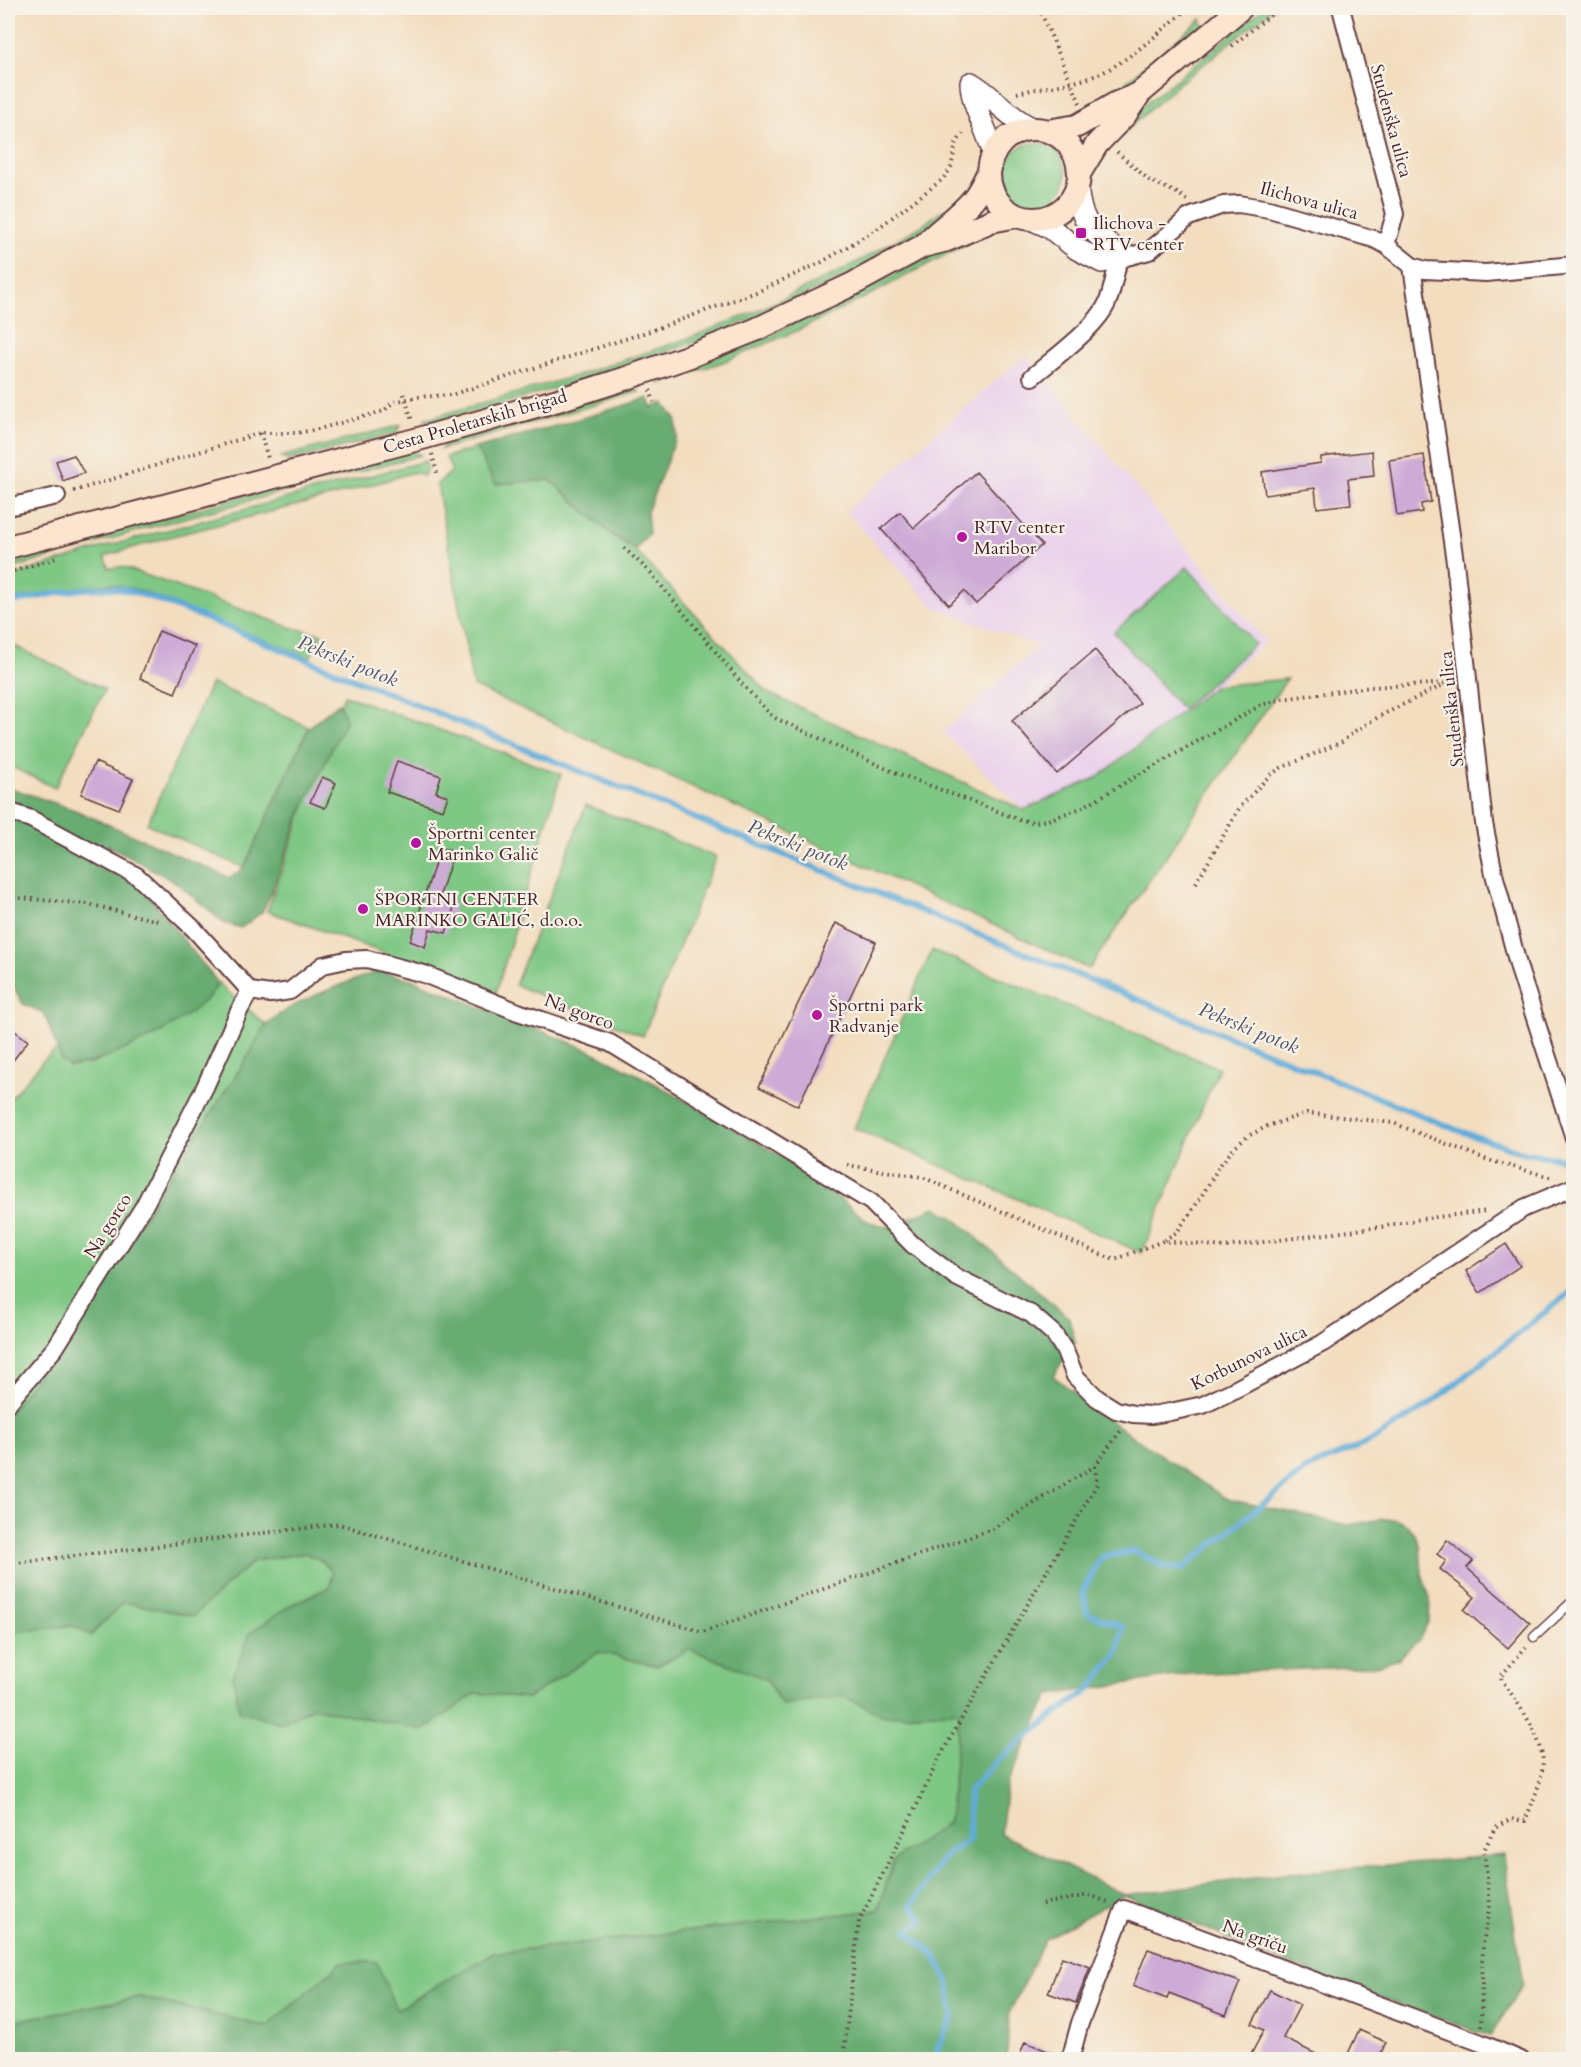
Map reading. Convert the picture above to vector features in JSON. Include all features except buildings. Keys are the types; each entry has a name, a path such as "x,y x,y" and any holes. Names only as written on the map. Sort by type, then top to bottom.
{"main road":[{"path":"923,246 947,240 991,221 1046,218 1059,212 1070,201 1097,144 1125,115 1140,93 1241,8"},
{"path":"923,246 974,198 982,187 1000,144 1010,135 1021,130 1077,126 1115,104 1140,93"},
{"path":"1040,130 1070,147 1079,179"},
{"path":"992,162 991,182 995,196 1004,207 1024,218"},
{"name":"Cesta Proletarskih brigad","path":"8,547 270,466 413,429 558,400 690,356 754,330 805,308 923,246"}],"street":[{"name":"Studenška ulica","path":"1341,8 1395,214 1386,245"},
{"path":"992,162 986,129 971,98 971,83 983,90 1005,112 1020,122 1040,130"},
{"path":"1032,377 1091,325 1102,312 1108,301 1119,260 1111,244 1099,236 1084,218 1079,204 1079,179"},
{"name":"Ilichova ulica","path":"1119,260 1149,251 1189,217 1222,205 1239,204 1300,217 1357,233 1386,245 1412,266 1441,272 1486,273 1574,266"},
{"path":"1024,218 1049,227 1077,249 1102,262 1119,260"},
{"name":"Studenška ulica","path":"1412,266 1441,461 1469,681 1484,823 1494,874 1520,972 1574,1138"},
{"path":"8,507 57,496"},
{"path":"8,811 31,819 137,876 194,929 250,991"},
{"name":"Na gorco","path":"8,1403 55,1348 144,1206 205,1087 250,991 270,994 290,991 323,965 346,960 367,959 424,974 518,1012 610,1043 871,1202"},
{"name":"Korbunova ulica","path":"871,1202 913,1245 956,1277 1031,1314 1054,1334 1065,1351 1075,1376 1097,1398 1116,1410 1133,1414 1152,1414 1203,1405 1323,1343 1524,1208 1573,1187"},
{"path":"1070,2060 1080,2023 1124,1909"},
{"name":"Na griču","path":"1124,1909 1521,2060"}],"lane":[{"path":"1534,1637 1574,1600"}],"path":[{"path":"1039,8 1081,107"},
{"path":"1017,99 1011,94 1095,76 1125,58 1188,8"},
{"path":"1225,51 1279,8"},
{"path":"1075,108 1090,101"},
{"path":"57,496 261,433 320,429 384,411 393,402 451,395 656,330 759,291 822,262 877,229 943,178 951,168 956,143 968,128 971,134"},
{"path":"1110,155 1114,149 1149,180 1178,193 1190,202"},
{"path":"404,393 413,429"},
{"path":"413,429 422,416"},
{"path":"261,433 270,466"},
{"path":"257,459 270,466"},
{"path":"624,548 651,573 742,684 773,717 889,770 1020,820 1034,822 1048,820 1082,808 1261,705 1282,699 1349,689 1469,681"},
{"path":"8,573 63,556"},
{"path":"1196,883 1240,807 1269,775 1342,742 1373,720 1444,684"},
{"path":"8,897 88,904 162,922"},
{"path":"832,1178 843,1164 922,1177 1114,1260 1163,1241 1177,1232 1220,1165 1248,1136 1268,1126 1307,1113 1393,1123 1458,1150 1561,1180 1573,1187"},
{"path":"1163,1241 1225,1247 1380,1227 1421,1219 1524,1208"},
{"path":"8,1564 338,1524 703,1632 992,1529 1095,1466 1133,1414"},
{"path":"843,2060 859,1921 939,1758 1097,1484 1095,1466"},
{"path":"1481,2043 1483,1944 1490,1904 1484,1850 1495,1828 1511,1819 1525,1821 1540,1779 1543,1755 1529,1721 1500,1677 1534,1637"},
{"path":"1041,1904 1089,1894 1124,1909"}],"shaded area":[{"path":"1025,355 1266,642 1215,686 1098,777 1024,810 943,732 1038,646 934,607 846,512"}],"green space":[{"path":"1264,8 1274,8 1176,86 1119,137 1131,116"},
{"path":"1201,19 1203,25 1200,28 1128,88 1095,103 1124,84"},
{"path":"1035,143 1057,152 1066,174 1057,196 1035,205 1013,196 1004,174 1013,152"},
{"path":"949,209 924,232 906,244 846,276 760,316 692,343 584,380 434,423 424,420 582,374 689,338 757,311 843,270 920,227 941,211"},
{"path":"968,243 796,331 725,361 659,384 661,379 669,375 769,336 864,291 938,251"},
{"path":"628,388 639,392 441,449 447,442"},
{"path":"649,398 652,408 664,403 676,419 677,435 647,512 649,533 635,550 612,535 550,480 495,484 476,448 566,423"},
{"path":"401,425 396,433 288,461 281,457"},
{"path":"476,448 496,484 550,480 612,535 635,550 768,693 1024,810 1098,777 1215,686 1287,679 1089,969 473,686 437,484 452,471 446,457"},
{"path":"410,451 421,455 147,528 8,570 8,566 61,546"},
{"path":"425,461 427,468 424,476 416,472 407,474 334,496 169,537 105,556 109,568 123,567 293,628 322,634 310,658 142,591 111,584 8,600 8,577 108,546"},
{"path":"1187,567 1255,644 1182,709 1114,632"},
{"path":"8,643 105,689 55,788 8,765"},
{"path":"211,683 309,727 244,868 147,824"},
{"name":"Športni center Marinko Galič","path":"344,695 561,774 496,993 267,911"},
{"path":"339,703 346,720 300,814 271,893 262,912 241,928 224,923 177,883 107,844 218,983 208,996 179,1021 142,1042 103,1058 69,1067 62,1061 44,1013 23,1004 8,977 8,787 75,810 230,878 244,868 309,727"},
{"path":"586,805 716,857 643,1036 515,985"},
{"path":"932,950 1219,1068 1142,1253 854,1128"},
{"path":"378,971 411,979 589,1050 654,1083 797,1165 869,1222 889,1227 935,1207 953,1217 1069,1318 1075,1342 1053,1376 1123,1430 1227,1499 1348,1525 1395,1519 1407,1525 1414,1532 1420,1547 1422,1574 1430,1598 1429,1620 1419,1640 1398,1659 1376,1666 1188,1674 1049,1695 1007,1784 1001,1834 1124,1895 1045,1939 1009,2014 1007,2059 8,2059 8,2020 20,2020 140,1997 267,2027 342,1962 377,1962 396,2010 493,1953 878,1910 894,1860 949,1822 960,1711 885,1716 843,1696 782,1705 766,1679 690,1649 657,1666 599,1652 528,1698 476,1693 424,1730 313,1707 281,1723 239,1711 233,1676 250,1633 289,1606 330,1587 332,1572 322,1561 306,1553 253,1561 193,1616 124,1602 91,1635 72,1625 8,1633 8,1414 61,1345 265,1027 273,1019 301,1002"},
{"path":"218,983 266,1025 251,1052 61,1345 8,1414 8,1101 44,1060 58,1049 62,1061 91,1064 155,1036 208,998"},
{"path":"306,1553 322,1561 332,1572 330,1587 289,1606 281,1723 313,1707 424,1730 476,1693 528,1698 599,1652 657,1666 690,1649 766,1679 782,1705 843,1695 885,1716 960,1711 949,1822 894,1860 878,1910 494,1953 396,2010 342,1962 267,2027 140,1997 20,2020 8,2020 8,1633 72,1625 91,1635 124,1602 193,1616 253,1561"},
{"path":"1504,1855 1523,1985 1490,2036 1334,1982 1124,1895 1291,1873"}],"waterway":[{"name":"Pekrski potok","path":"8,603 97,588 121,589 153,598 1457,1130 1522,1152 1574,1161"},
{"path":"937,2060 938,2047 953,2017 948,1981 935,1956 907,1931 923,1921 911,1906 946,1855 969,1839 969,1791 997,1761 1090,1689 1118,1652 1123,1627 1087,1613 1083,1591 1101,1557 1135,1551 1162,1566 1182,1569 1308,1468 1369,1442 1430,1404 1574,1289"}],"place":[{"name":"Ilichova - RTV center","path":"1081,233"},
{"name":"RTV center Maribor","path":"962,537"},
{"name":"Športni center Marinko Galič","path":"416,843"},
{"name":"ŠPORTNI CENTER MARINKO GALIĆ, d.o.o.","path":"363,909"},
{"name":"Športni park Radvanje","path":"817,1015"}]}
